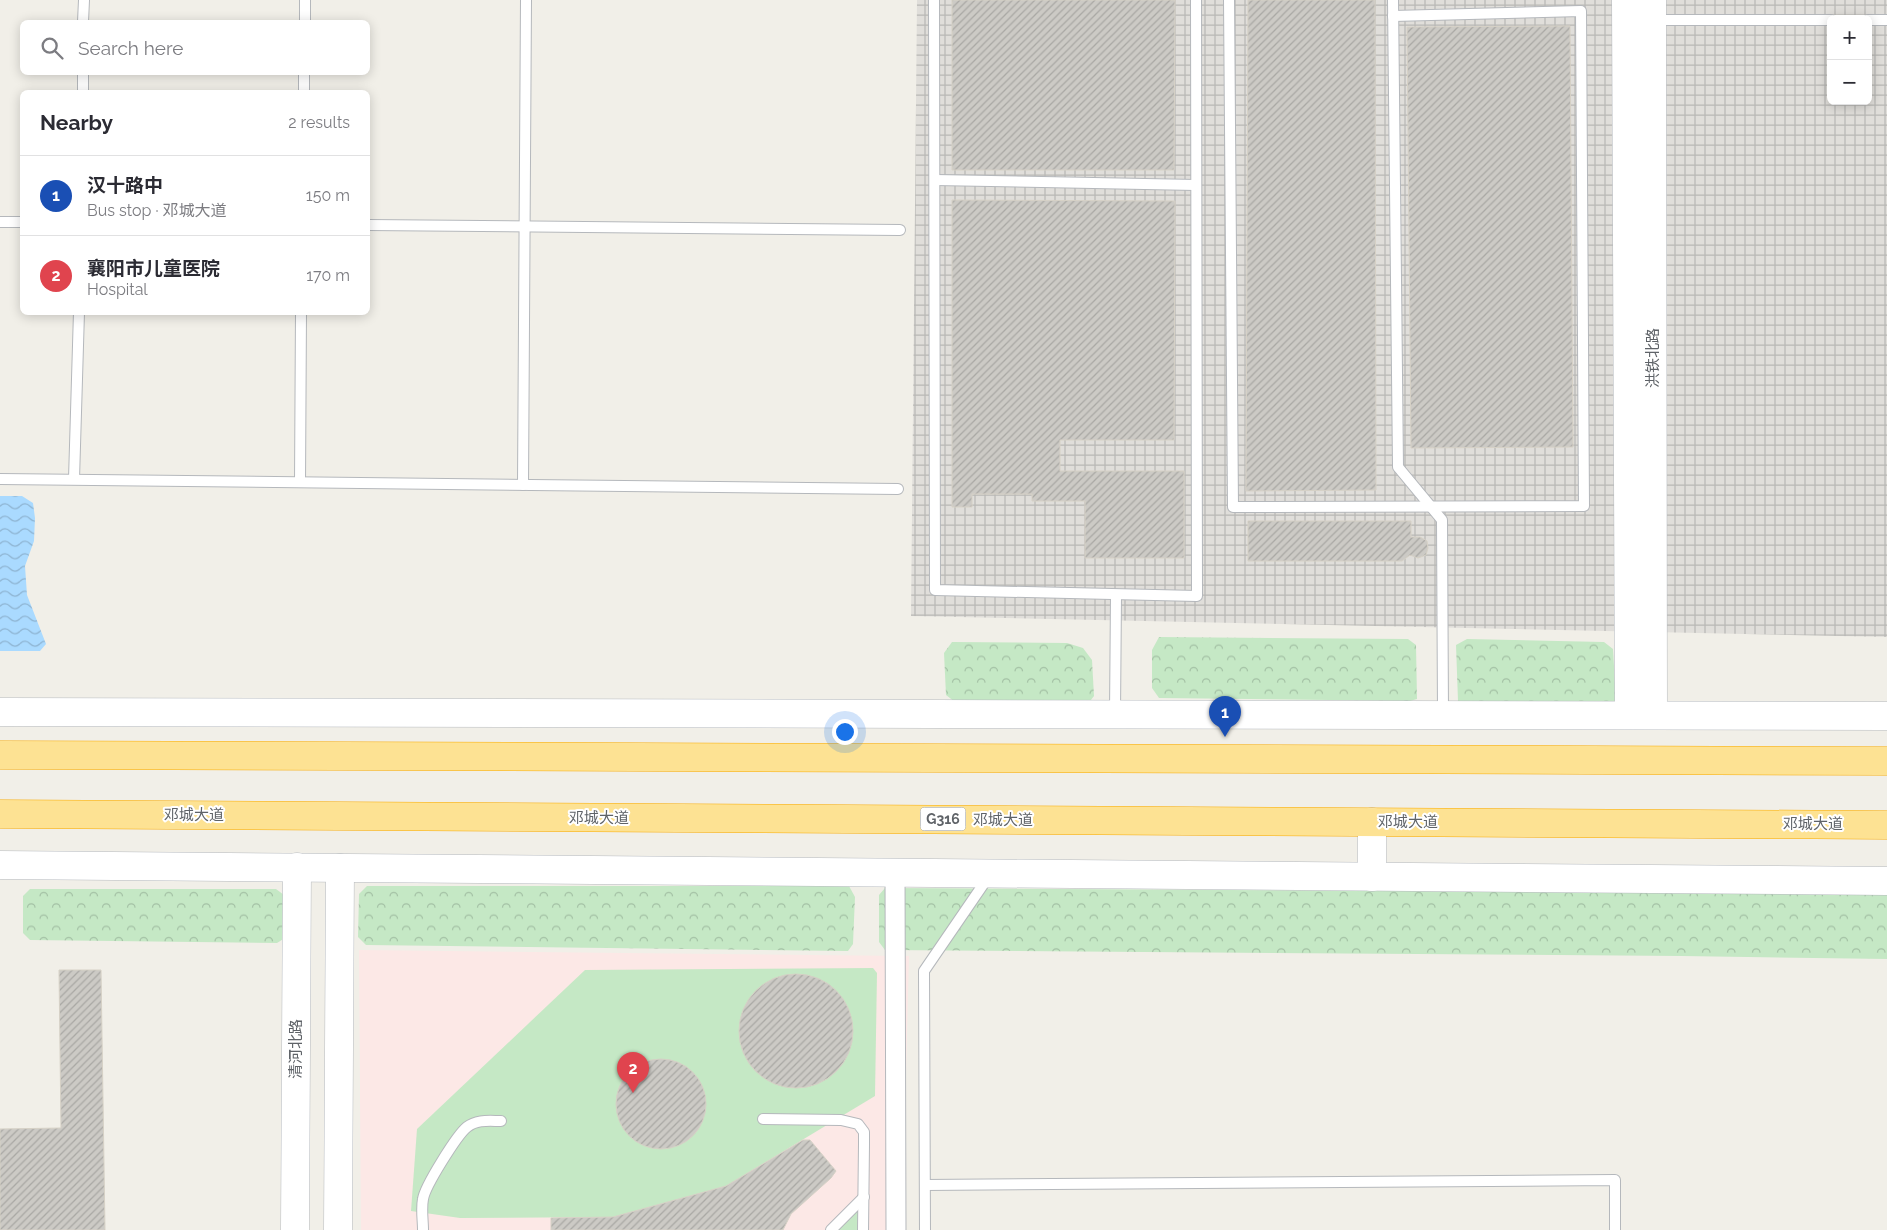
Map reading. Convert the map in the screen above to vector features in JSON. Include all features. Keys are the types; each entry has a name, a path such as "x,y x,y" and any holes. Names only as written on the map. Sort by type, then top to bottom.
{"highway":[{"path":"0,755 1887,760"},
{"name":"邓城大道","path":"0,814 1887,824"}],"street":[{"name":"洪铁北路","path":"1639,14 1641,715"},
{"path":"0,712 1887,716"},
{"path":"1372,822 1372,877"},
{"path":"0,865 1887,881"},
{"name":"清河北路","path":"295,1230 297,867"},
{"path":"338,1230 340,868"},
{"path":"895,872 896,1230"}],"lane":[{"path":"84,0 84,20"},
{"path":"305,0 305,20"},
{"path":"523,485 526,0"},
{"path":"934,0 935,590 1197,596 1196,0"},
{"path":"1229,0 1233,507 1584,506 1581,11 1394,16"},
{"path":"1393,0 1398,468 1442,520 1443,715"},
{"path":"1639,14 1827,20"},
{"path":"1872,20 1887,20"},
{"path":"83,75 83,90"},
{"path":"304,75 304,90"},
{"path":"935,180 1196,185"},
{"path":"0,222 20,222"},
{"path":"370,225 900,230"},
{"path":"74,479 79,315"},
{"path":"300,482 301,315"},
{"path":"0,478 898,489"},
{"path":"1115,714 1116,595"},
{"path":"925,1230 924,971 991,873"},
{"path":"763,1119 841,1120 858,1124 864,1132 863,1230"},
{"path":"423,1230 423,1197 436,1172 460,1136 468,1126 483,1120 501,1121"},
{"path":"925,1185 1615,1180 1615,1230"},
{"path":"831,1230 864,1197"}],"shaded area":[{"path":"917,0 1887,0 1887,637 911,616"},
{"path":"359,950 909,956 902,1230 361,1230"}],"green space":[{"path":"1159,637 1408,639 1416,645 1417,699 1410,701 1159,698 1152,688 1152,650"},
{"path":"1467,639 1604,642 1613,649 1616,700 1610,707 1464,705 1458,701 1456,645"},
{"path":"952,642 1067,643 1083,648 1092,660 1094,696 1087,705 955,702 946,695 944,653"},
{"path":"367,886 849,886 855,897 853,944 848,951 366,945 358,937 359,894"},
{"path":"885,888 1887,894 1887,959 885,950 879,942 879,895"},
{"path":"30,889 276,889 284,895 285,938 277,943 30,940 23,933 23,896"},
{"path":"873,968 877,973 875,1096 726,1186 613,1217 460,1218 411,1211 417,1129 585,970"},
{"path":"864,1197 863,1230 831,1230"}],"water":[{"path":"0,496 22,496 33,503 35,518 34,541 25,566 27,595 46,644 40,651 0,651"}],"building":[{"path":"952,0 1175,0 1174,170 952,170"},
{"path":"1248,0 1375,0 1376,490 1246,491"},
{"path":"1570,26 1573,447 1411,448 1407,27"},
{"path":"952,200 1175,201 1174,440 1060,440 1060,471 1184,471 1184,558 1085,558 1085,501 1032,501 1032,494 972,494 972,507 952,507"},
{"path":"1248,521 1411,521 1411,537 1420,537 1427,541 1428,548 1426,555 1418,558 1410,555 1402,561 1248,561"},
{"path":"59,970 101,970 105,1230 0,1230 0,1129 61,1128"},
{"path":"796,974 818,979 836,991 848,1009 853,1031 848,1053 836,1071 818,1083 796,1088 774,1083 756,1071 744,1053 739,1031 744,1009 756,991 774,979"},
{"path":"661,1059 678,1063 693,1072 702,1087 706,1104 702,1121 693,1136 678,1145 661,1149 644,1145 629,1136 620,1121 616,1104 620,1087 629,1072 644,1063"},
{"path":"803,1140 810,1140 836,1171 831,1178 791,1214 783,1230 551,1230 551,1218 613,1217 726,1186"}],"place":[{"name":"汉十路中","path":"1225,737"},
{"name":"襄阳市儿童医院","path":"633,1093"}]}
